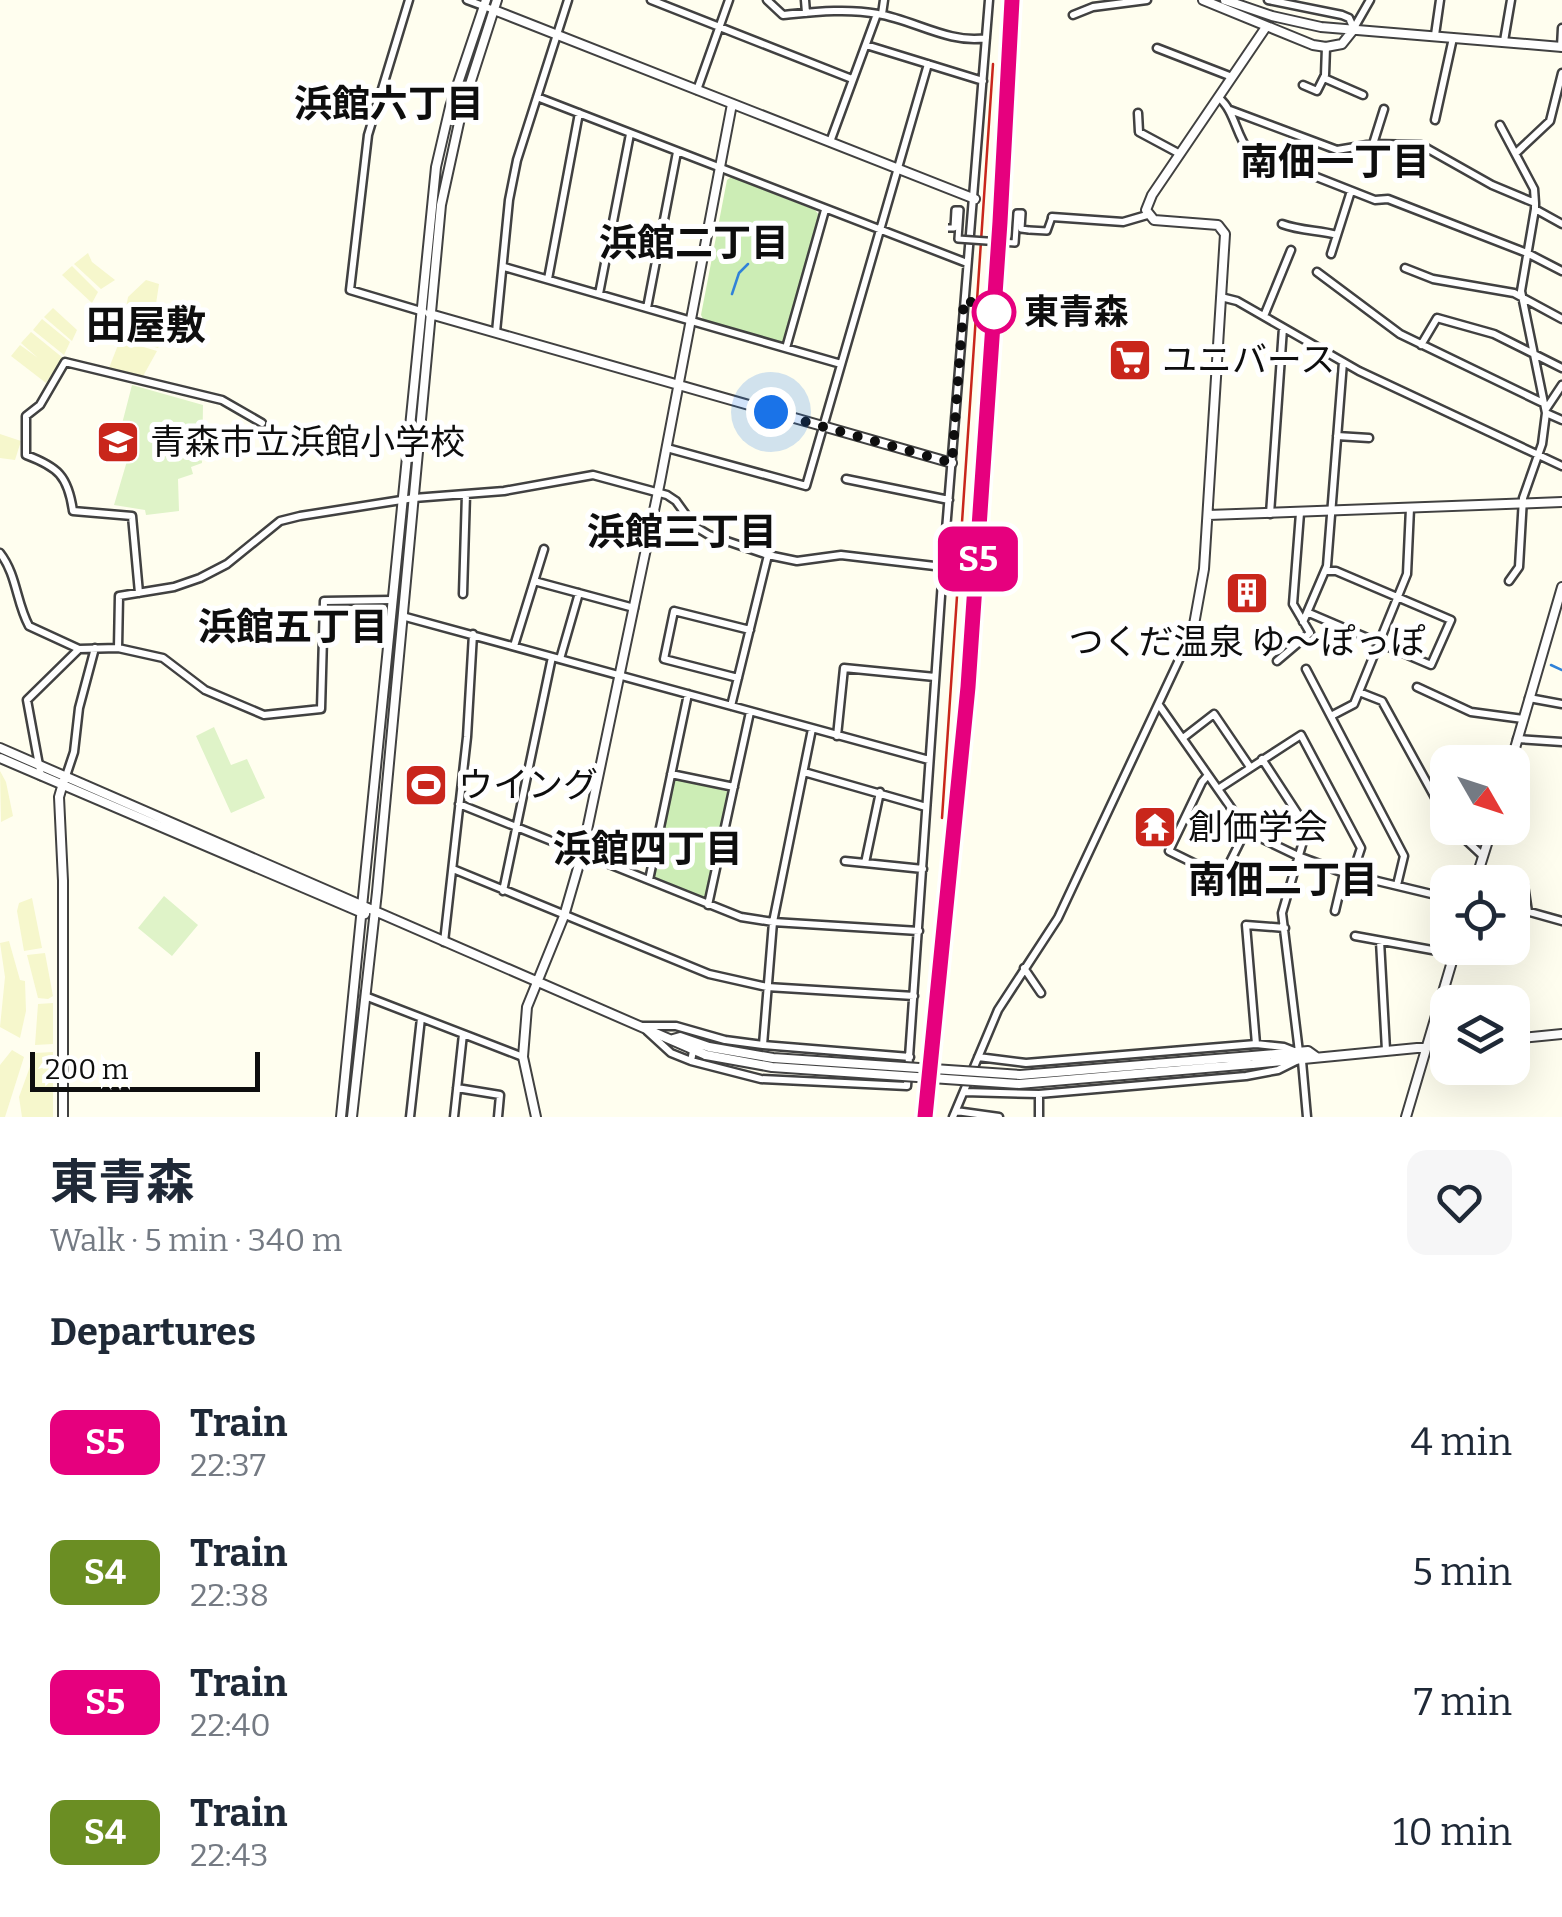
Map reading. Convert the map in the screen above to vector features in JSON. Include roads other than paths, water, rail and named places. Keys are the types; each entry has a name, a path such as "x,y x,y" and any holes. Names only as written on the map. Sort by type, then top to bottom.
{"street":[{"path":"409,0 368,136 350,290 952,463"},
{"path":"466,0 484,3 975,198"},
{"path":"341,1117 402,500 425,313 453,142 497,0"},
{"path":"496,332 509,200 517,160 568,0"},
{"path":"651,0 852,79"},
{"path":"697,90 730,0"},
{"path":"766,0 783,15 879,14 960,38 986,38"},
{"path":"805,0 806,13"},
{"path":"830,142 884,0"},
{"path":"642,1026 671,1052 761,1078 908,1086 943,567 988,0"},
{"path":"1072,15 1093,7 1146,0"},
{"path":"1202,0 1326,47 1342,44 1370,0"},
{"path":"1225,0 1321,27 1561,47 1562,28"},
{"path":"1268,0 1342,15 1349,18 1354,29"},
{"path":"1436,34 1440,0"},
{"path":"1504,41 1511,0"},
{"path":"352,1117 414,498 436,166 484,3"},
{"path":"1148,215 1148,203 1266,27"},
{"path":"1434,120 1454,36"},
{"path":"866,45 983,81"},
{"path":"1303,84 1318,91 1324,78 1326,47"},
{"path":"1157,48 1232,77"},
{"path":"667,448 806,486 928,64"},
{"path":"1516,153 1550,122 1562,73"},
{"path":"1324,78 1363,95"},
{"path":"537,97 967,263"},
{"path":"1219,98 1248,150 1375,200 1388,199 1528,253 1562,271"},
{"path":"536,1117 522,1057 524,1022 535,982 564,916 582,854 667,448 732,104"},
{"path":"1373,144 1384,109"},
{"path":"1229,110 1336,150 1373,144 1421,145 1562,224"},
{"path":"1138,112 1139,132 1180,154"},
{"path":"548,279 580,113"},
{"path":"1500,125 1534,189 1522,296 1545,408 1538,455 1522,504 1519,566 1509,581"},
{"path":"599,294 630,134"},
{"path":"646,308 678,152"},
{"path":"1332,254 1351,191"},
{"path":"786,348 825,209"},
{"path":"948,228 954,228 955,210 960,210 958,239 1015,243 1018,213 1022,213 1021,229 1047,231 1052,218 1116,222 1148,215"},
{"path":"999,1117 954,1114 998,1010 1058,918 1159,705 1193,630 1203,580 1225,238 1222,228 1214,224 1154,220 1148,215"},
{"path":"1282,224 1337,235"},
{"path":"1264,316 1291,250"},
{"path":"504,267 841,364"},
{"path":"1405,268 1433,279 1522,296 1562,318"},
{"path":"1317,272 1396,332 1562,420"},
{"path":"1221,298 1236,301 1343,362 1562,466"},
{"path":"1422,345 1437,318 1494,334 1562,368"},
{"path":"1270,514 1283,328"},
{"path":"139,593 132,516 73,510 68,481 46,463 26,455 26,416 40,406 65,362 222,400 262,423"},
{"path":"1303,622 1326,571 1343,362"},
{"path":"1545,408 1562,386"},
{"path":"1337,436 1369,438"},
{"path":"118,648 119,596 174,587 200,578 227,564 280,521 414,498 504,491 593,475 676,501 694,526 768,555 798,562 841,555 943,567"},
{"path":"846,479 949,500"},
{"path":"463,594 466,494"},
{"path":"1208,516 1562,502"},
{"path":"1331,716 1353,705 1408,571 1410,508"},
{"path":"1278,661 1310,634 1293,604 1300,512"},
{"path":"514,646 544,549"},
{"path":"0,552 13,572 27,622 80,649 118,648 163,658 206,690 264,714 321,709 324,600 392,600"},
{"path":"732,706 768,555"},
{"path":"1309,613 1432,664 1445,635 1451,619 1326,571"},
{"path":"534,581 634,608"},
{"path":"1515,745 1562,587"},
{"path":"503,891 556,658 579,593"},
{"path":"738,678 664,659 674,611 750,630"},
{"path":"402,616 929,760"},
{"path":"444,943 474,634"},
{"path":"64,1117 59,798 74,752 79,708 95,648"},
{"path":"41,776 28,696 80,649"},
{"path":"837,736 844,668 935,677"},
{"path":"1306,669 1404,856 1396,886"},
{"path":"1417,688 1471,712 1524,719"},
{"path":"1359,692 1382,701 1430,788"},
{"path":"649,880 688,694"},
{"path":"1530,698 1562,704"},
{"path":"1159,705 1246,830 1298,856 1348,874 1430,894"},
{"path":"708,905 750,712"},
{"path":"1183,738 1214,714 1250,768"},
{"path":"763,1045 772,922 812,729"},
{"path":"1218,789 1302,735 1361,848 1335,911"},
{"path":"1517,739 1562,742"},
{"path":"0,748 64,780 673,1039 692,1056"},
{"path":"0,758 41,776 64,780"},
{"path":"1262,759 1307,828 1283,909 1306,1117"},
{"path":"804,772 926,806"},
{"path":"671,774 734,787"},
{"path":"1208,776 1169,851 1222,877"},
{"path":"864,863 880,792"},
{"path":"458,804 741,916 772,922 919,931"},
{"path":"1217,888 1246,830"},
{"path":"1471,845 1483,856"},
{"path":"1481,865 1487,845"},
{"path":"845,861 923,869"},
{"path":"452,869 708,974 767,987 914,996"},
{"path":"1530,913 1562,921"},
{"path":"1256,1044 1246,925 1285,928"},
{"path":"1355,936 1430,948"},
{"path":"1380,941 1386,1050"},
{"path":"1406,1117 1451,965"},
{"path":"1024,968 1040,993"},
{"path":"365,996 522,1057"},
{"path":"410,1117 422,1018"},
{"path":"642,1026 676,1026 725,1040 763,1045 910,1057"},
{"path":"454,1117 463,1034"},
{"path":"1530,1037 1562,1034"},
{"path":"673,1039 680,1037 708,1051 772,1067 1019,1084 1430,1047"},
{"path":"978,1058 1026,1063 1256,1044 1284,1047 1298,1057"},
{"path":"692,1056 708,1051"},
{"path":"964,1092 1039,1094 1246,1076 1278,1070 1298,1057"},
{"path":"458,1088 500,1095 498,1117"},
{"path":"1038,1117 1039,1094"}],"waterway":[{"path":"732,294 739,273 748,264"},
{"path":"1551,665 1562,670"}],"railway":[{"path":"925,1117 968,687 1011,0"},
{"path":"942,818 993,64"}],"train":[{"name":"S5","path":"925,1117 981,521 1012,0"}],"place":[{"name":"東青森","path":"994,312"},
{"name":"ユニバース","path":"1130,360"},
{"name":"青森市立浜館小学校","path":"118,442"},
{"name":"つくだ温泉 ゆ～ぽっぽ","path":"1247,593"},
{"name":"ウイング","path":"426,785"},
{"name":"創価学会","path":"1155,827"}],"district":[{"name":"浜館六丁目","path":"389,104"},
{"name":"南佃一丁目","path":"1335,162"},
{"name":"浜館二丁目","path":"694,243"},
{"name":"田屋敷","path":"146,326"},
{"name":"浜館三丁目","path":"682,532"},
{"name":"浜館五丁目","path":"293,627"},
{"name":"浜館四丁目","path":"648,849"},
{"name":"南佃二丁目","path":"1283,880"}]}
